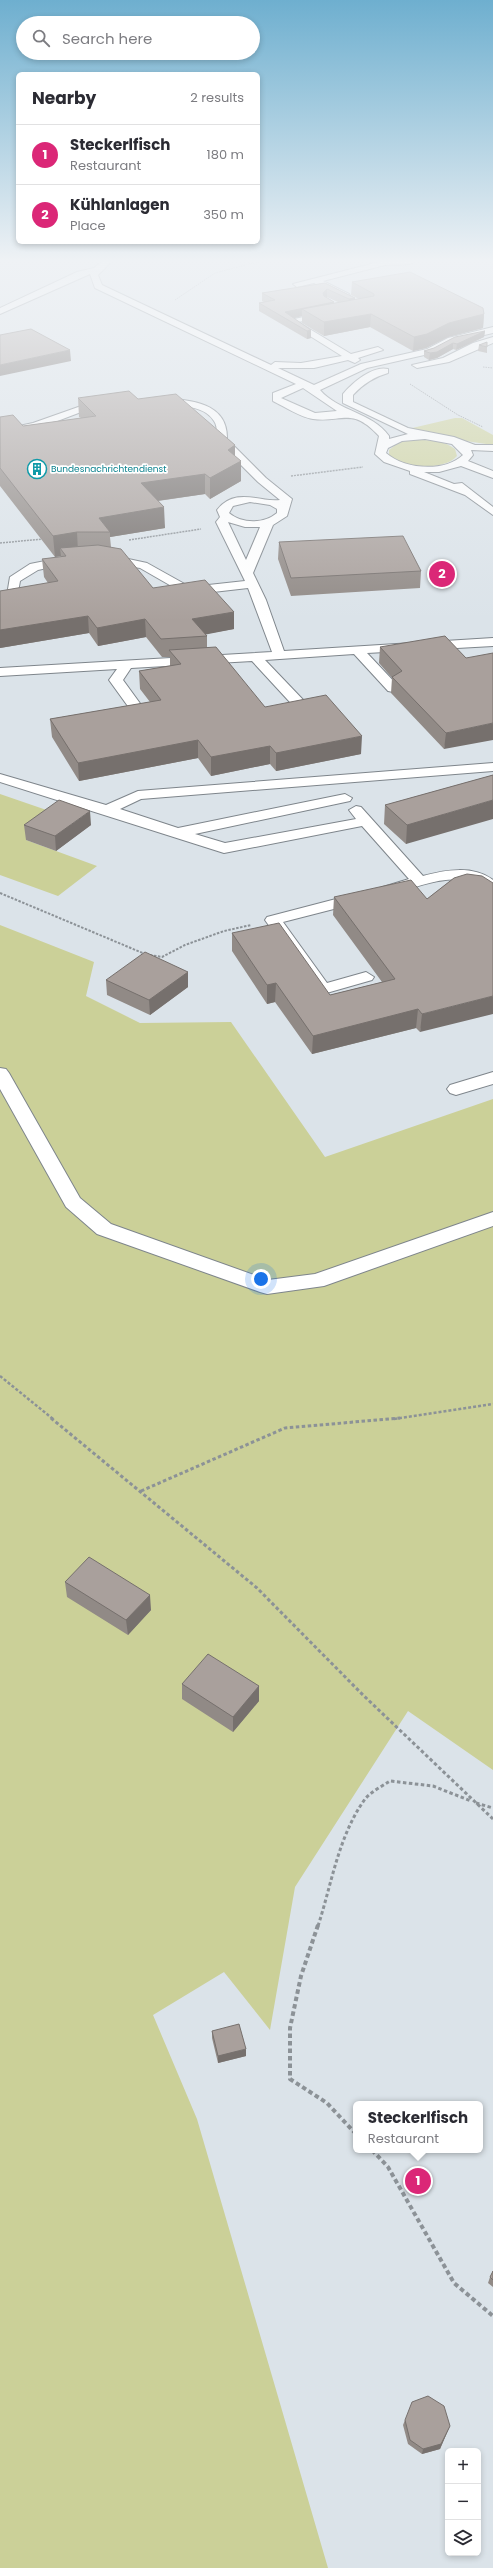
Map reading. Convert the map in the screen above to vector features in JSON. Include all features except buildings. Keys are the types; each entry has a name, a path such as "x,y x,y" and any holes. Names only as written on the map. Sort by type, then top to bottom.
{"lane":[{"path":"314,389 328,382"},
{"path":"362,382 348,394 348,403 404,430 425,436 457,442 475,448 493,448"},
{"path":"362,410 350,413 314,416 276,399 276,395 304,384 314,389 321,399 350,413 377,426 384,436 380,454 389,462 468,493"},
{"path":"0,433 35,426 101,401 114,400"},
{"path":"150,401 193,404 208,410 221,421 224,430 222,440 262,480 286,499 282,507 284,514 281,517 268,522 245,523 226,517 223,510 229,504 250,500 273,502 282,507"},
{"path":"382,446 400,438 425,436"},
{"path":"457,442 467,450 452,476 457,484 493,512"},
{"path":"401,466 427,469 493,453"},
{"path":"460,462 493,475"},
{"path":"250,500 261,492 262,480"},
{"path":"226,517 222,522 260,600 279,654"},
{"path":"249,578 268,522"},
{"path":"14,589 14,580 34,567 80,558"},
{"path":"93,558 125,560 143,565 188,591"},
{"path":"169,592 188,591 249,578"},
{"path":"0,590 28,587"},
{"path":"0,672 254,655 493,642"},
{"path":"356,649 393,688"},
{"path":"254,655 304,710"},
{"path":"128,663 116,680 140,713"},
{"path":"108,810 138,795 493,767"},
{"path":"0,778 108,810 224,848 366,821"},
{"path":"330,780 420,882"},
{"path":"285,783 309,806"},
{"path":"181,833 346,798"},
{"path":"366,977 323,989 273,920 448,874 465,875 489,883 493,887"},
{"path":"0,1073 73,1202 104,1229 267,1287 317,1281 493,1219"},
{"path":"456,1090 493,1078"}],"path":[{"path":"409,382 413,388 430,396 458,415 488,429"},
{"path":"262,480 389,462"},
{"path":"0,893 139,953 162,956 185,945 224,931 273,920"},
{"path":"0,1376 257,1588 493,1819"},
{"path":"141,1491 285,1428 390,1420 493,1404"},
{"path":"353,2131 327,2103 290,2079 290,2028 300,1976 347,1831 366,1798 390,1781 433,1786 493,1808"},
{"path":"375,2153 388,2167 454,2284 493,2316"}],"green space":[{"path":"455,418 462,418 493,435 493,445 439,437 408,429"},
{"path":"410,440 445,443 455,449 457,456 451,461 443,464 423,466 404,463 395,460 389,455 389,450 398,443"},
{"path":"0,794 61,815 26,840 97,866 58,896 0,875"},
{"path":"0,925 94,962 86,996 140,1023 231,1022 325,1157 493,1099 493,1770 408,1711 295,1887 270,2030 224,1972 153,2015 197,2119 328,2568 0,2568"}],"place":[{"name":"Bundesnachrichtendienst","path":"37,469"},
{"name":"Kühlanlagen","path":"442,574"},
{"name":"Steckerlfisch","path":"418,2181"}]}
